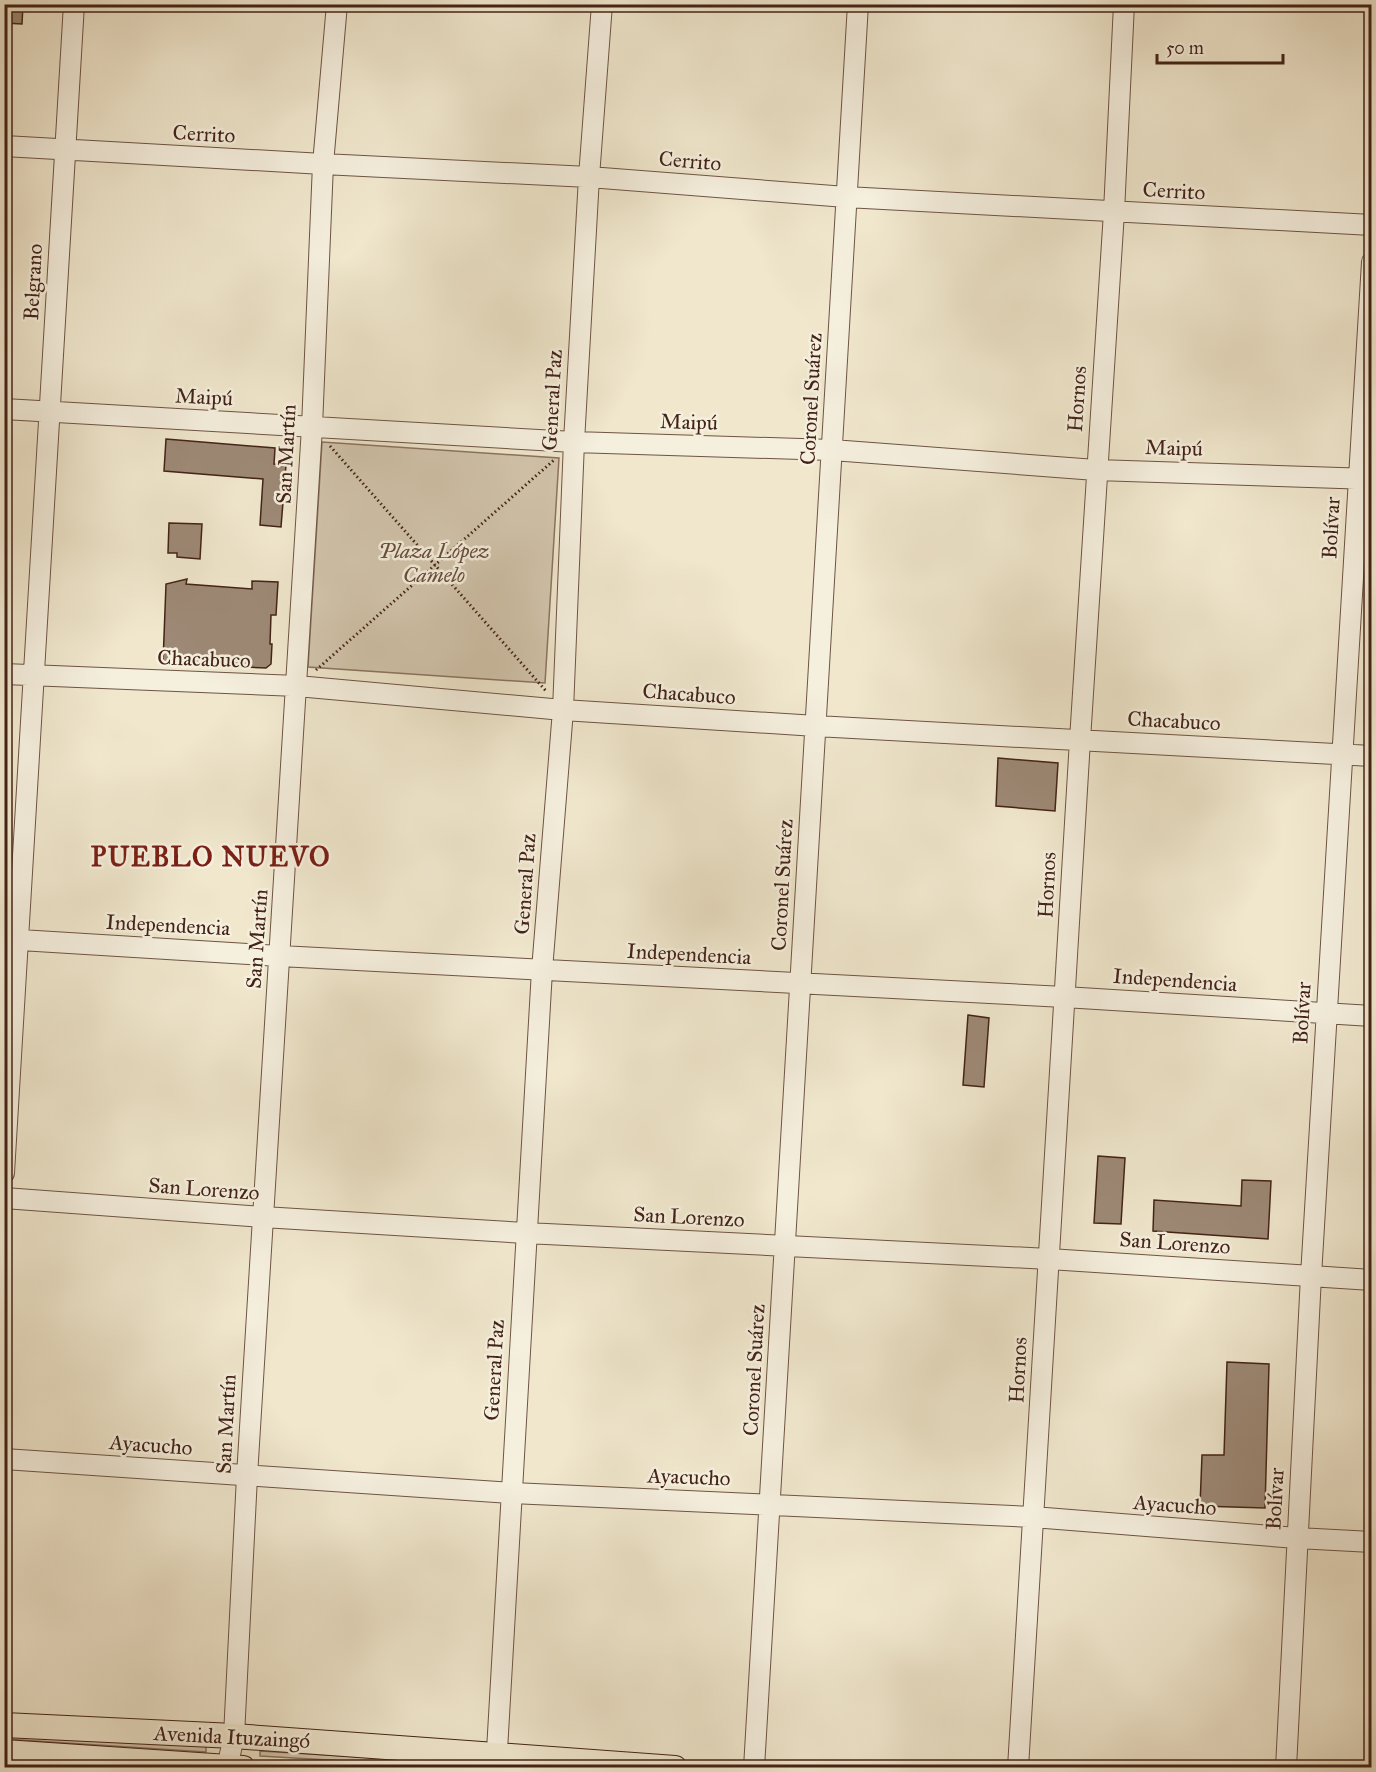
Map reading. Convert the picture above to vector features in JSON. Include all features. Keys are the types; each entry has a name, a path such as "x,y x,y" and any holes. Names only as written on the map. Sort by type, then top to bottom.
{"main road":[{"name":"Avenida Ituzaingó","path":"4,1725 234,1736 496,1761 675,1767"},
{"name":"Avenida Ituzaingó","path":"4,1752 232,1767"}],"street":[{"name":"Belgrano","path":"4,1173 12,940 35,676 74,4"},
{"name":"San Martín","path":"232,1767 247,1476 312,427 323,164 338,4"},
{"name":"General Paz","path":"496,1761 542,970 563,710 574,442 589,177 602,4"},
{"name":"Coronel Suárez","path":"754,1767 858,4"},
{"name":"Hornos","path":"1018,1767 1096,470 1114,212 1124,4"},
{"name":"Cerrito","path":"4,146 589,177 846,197 1371,225"},
{"name":"Bolívar","path":"1286,1767 1326,1014 1342,754 1365,478 1371,262"},
{"name":"Maipú","path":"4,409 574,442 832,450 1096,470 1365,478"},
{"name":"Chacabuco","path":"4,674 297,686 563,710 1371,756"},
{"name":"Independencia","path":"12,940 1064,997 1371,1016"},
{"name":"San Lorenzo","path":"4,1198 526,1233 1049,1259 1371,1280"},
{"name":"Ayacucho","path":"4,1459 512,1493 1033,1517 1371,1542"}],"path":[{"path":"312,427 563,710"},
{"path":"297,686 574,442"}],"green space":[{"name":"Plaza López Camelo","path":"322,442 559,458 545,683 308,667"},
{"path":"4,1734 206,1746 206,1752 5,1739"},
{"path":"260,1751 475,1764 475,1767 260,1756"}],"building":[{"path":"5,4 23,4 22,24 4,23"},
{"path":"166,439 275,448 274,464 286,465 281,527 260,525 263,479 164,471"},
{"path":"169,523 202,524 200,559 177,557 177,553 168,553"},
{"path":"187,579 186,584 252,589 252,581 278,582 276,615 271,615 271,664 266,668 163,663 166,584"},
{"path":"998,758 1058,763 1055,811 996,806"},
{"path":"968,1015 989,1018 984,1087 963,1085"},
{"path":"1098,1156 1125,1158 1121,1224 1094,1223"},
{"path":"1242,1180 1271,1181 1268,1239 1153,1231 1154,1200 1241,1206"},
{"path":"1227,1362 1269,1364 1265,1508 1200,1506 1202,1455 1224,1455"}],"district":[{"name":"PUEBLO NUEVO","path":"211,857"}]}
